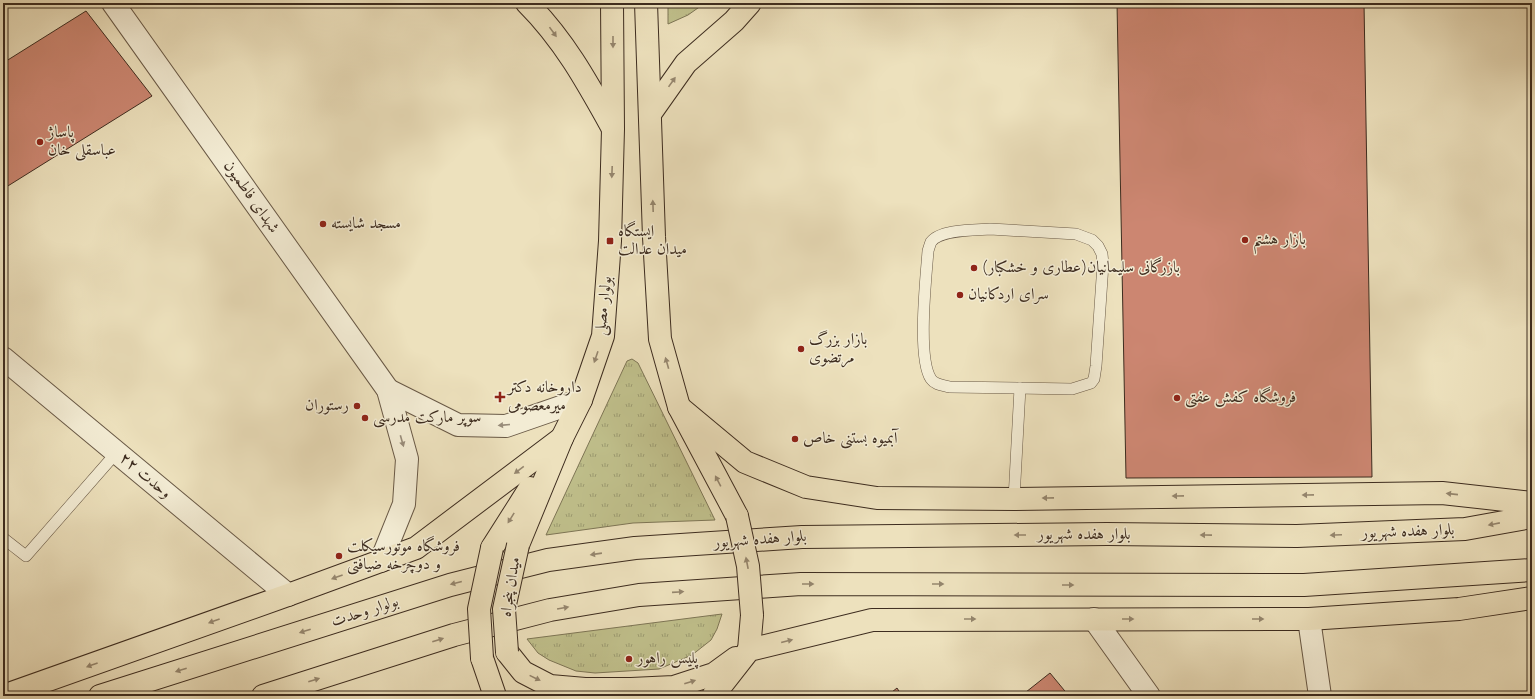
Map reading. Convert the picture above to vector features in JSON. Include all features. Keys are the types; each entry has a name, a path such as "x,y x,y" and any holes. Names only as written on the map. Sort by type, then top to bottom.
{"main road":[{"path":"527,3 544,20 579,68 613,129"},
{"name":"بولوار مصلی","path":"518,545 562,438 581,400 603,336 610,241 613,129 612,3"},
{"path":"646,3 654,237 660,339 679,407 737,516 748,566 752,615 749,650 713,696"},
{"path":"650,114 686,63 734,21 750,3"},
{"path":"679,407 745,462 806,487 877,498 1014,499 1442,493 1532,503"},
{"path":"3,696 416,548 562,438"},
{"path":"495,696 482,658 479,609 492,548 562,438"},
{"name":"بلوار هفده شهریور","path":"635,548 802,537 1107,534 1297,536 1465,529 1532,517"},
{"name":"میدان پنجراه","path":"518,545 504,609 507,652 523,672 550,686 585,689 674,687 714,674 749,650"},
{"name":"بولوار وحدت","path":"100,696 450,585 548,560 635,548"},
{"path":"263,696 454,635 550,610 639,595 801,584 1304,586 1532,570"},
{"path":"749,650 872,620 1094,618 1309,619 1459,609 1532,598"}],"street":[{"name":"شهدای فاطمیون","path":"113,3 388,390 407,459 404,504 381,561"},
{"name":"وحدت ۲۲","path":"3,358 288,595"},
{"name":"شهدای فاطمیون","path":"388,390 458,425 506,426 581,400"},
{"path":"1094,618 1150,696"},
{"path":"1309,619 1320,696"}],"lane":[{"path":"990,229 1076,234 1092,240 1098,246 1102,254 1103,264 1094,379 1086,386 1072,389 1020,388 950,387 937,384 932,380 927,370 923,333 928,251 932,241 940,235 990,229"},
{"path":"1014,499 1020,388"},
{"path":"3,538 26,556 117,452"}],"green space":[{"path":"668,3 705,3 688,15 668,24"},
{"path":"632,359 638,363 715,520 633,523 546,535 627,361"},
{"path":"722,614 717,629 711,640 692,655 659,669 595,673 576,671 549,660 538,653 527,639"}],"building":[{"name":"بازار هشتم","path":"1117,3 1364,3 1372,477 1126,478"},
{"name":"پاساژ عباسقلی خان","path":"86,11 152,96 3,189 3,63"},
{"path":"1050,673 1069,696 1021,696"},
{"path":"897,688 902,696 887,696"}],"place":[{"name":"پاساژ عباسقلی خان","path":"40,142"},
{"name":"مسجد شایسته","path":"323,224"},
{"name":"بازار هشتم","path":"1245,240"},
{"name":"ایستگاه میدان عدالت","path":"610,241"},
{"name":"بازرگانی سلیمانیان(عطاری و خشکبار)","path":"974,268"},
{"name":"سرای اردکانیان","path":"960,295"},
{"name":"بازار بزرگ مرتضوی","path":"801,349"},
{"name":"داروخانه دکتر میرمعصومی","path":"500,397"},
{"name":"فروشگاه کفش عفتی","path":"1177,398"},
{"name":"رستوران","path":"357,406"},
{"name":"سوپر مارکت مدرسی","path":"365,418"},
{"name":"آبمیوه بستنی خاص","path":"795,439"},
{"name":"فروشگاه موتورسیکلت و دوچرخه ضیافتی","path":"339,556"},
{"name":"پلیس راهور","path":"629,659"}]}
